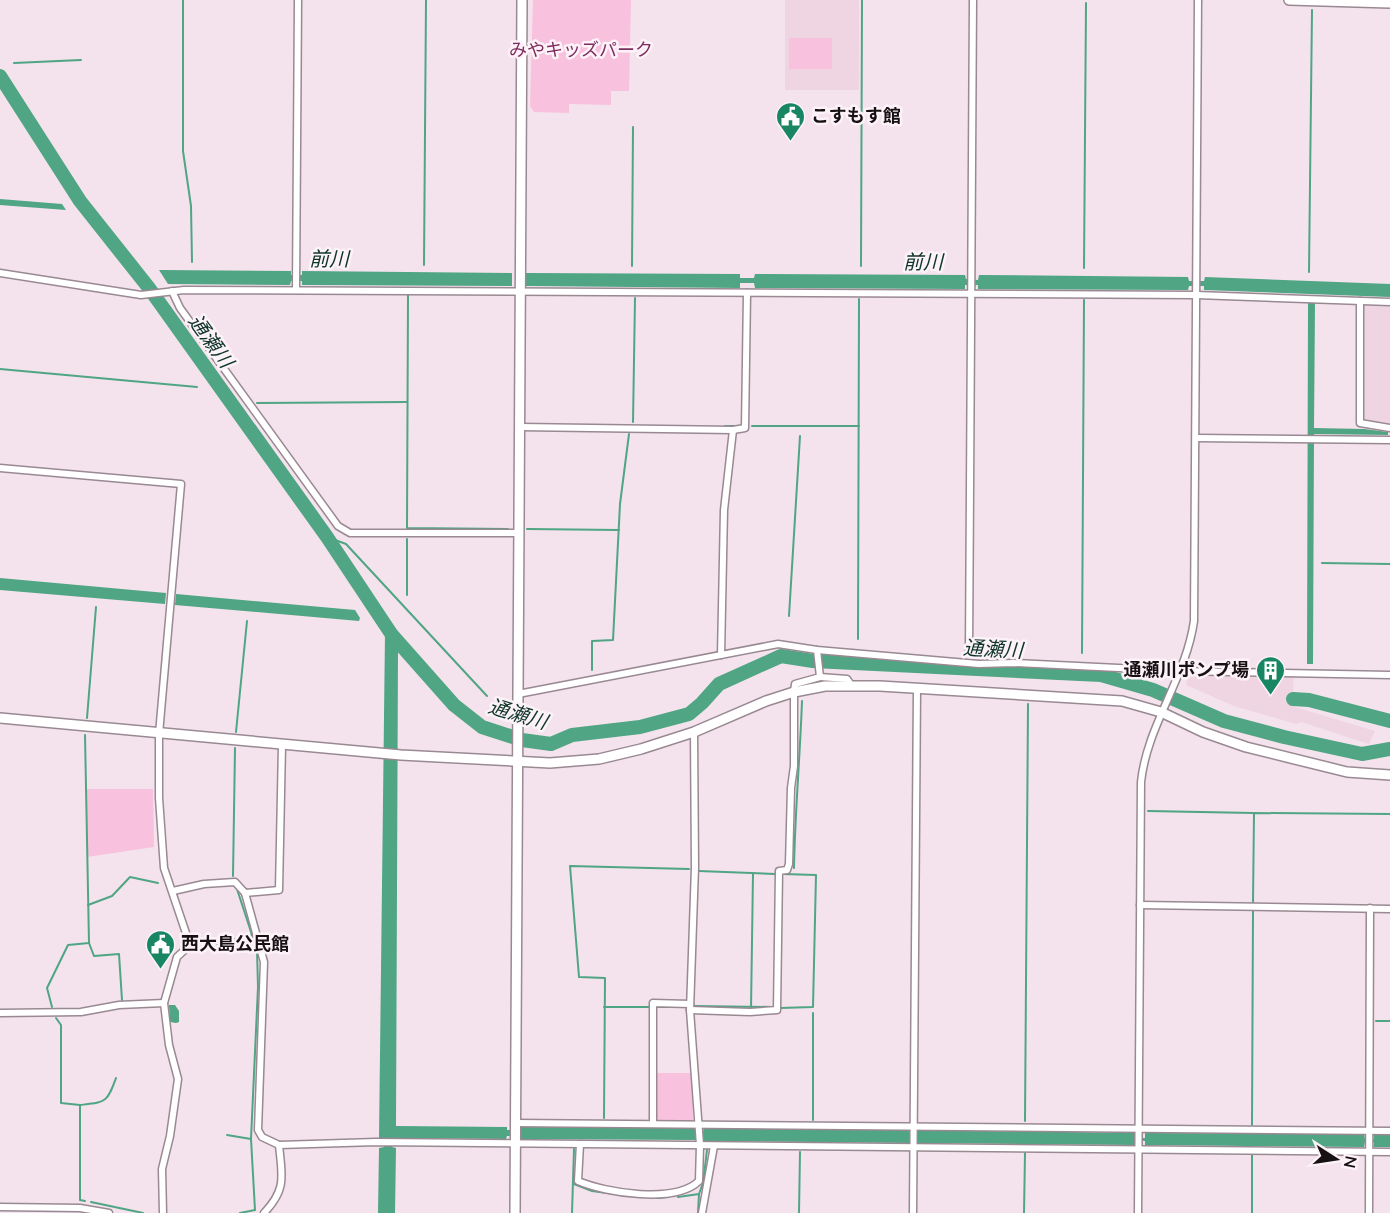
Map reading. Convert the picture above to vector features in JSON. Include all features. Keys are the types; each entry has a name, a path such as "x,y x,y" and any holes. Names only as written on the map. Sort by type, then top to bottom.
{"street":[{"path":"296,287 298,0"},
{"path":"515,1213 522,0"},
{"path":"969,652 974,0"},
{"path":"1138,1213 1143,760 1180,671 1194,621 1198,0"},
{"path":"1289,0 1390,3"},
{"path":"0,273 141,295 170,291 296,287 519,292 972,294 1196,291 1390,302"},
{"path":"170,291 338,526 350,533 519,533"},
{"path":"520,427 733,430 745,428 747,293"},
{"path":"1360,301 1360,423 1390,428"},
{"path":"721,655 724,510 733,430"},
{"path":"1196,438 1390,440"},
{"path":"0,468 181,484 159,734 164,868 190,945 177,957 164,1004 165,1028 178,1078 170,1136 162,1169 163,1213"},
{"path":"518,694 778,644 817,652 979,664 1014,663 1180,671 1390,675"},
{"path":"817,652 821,675"},
{"path":"653,1124 653,1003 750,1012 777,1010 779,871 787,870 789,864 795,684 821,675 847,679 851,685"},
{"path":"0,718 282,745 518,763 599,759 694,732 766,701 794,692 851,685 1104,699 1163,709 1203,732 1246,747 1347,772 1390,775"},
{"path":"913,1213 917,688"},
{"path":"580,1144 578,1181 592,1187 652,1194 690,1189 699,1181 700,1142 690,1007 695,867 694,732"},
{"path":"245,893 279,890 282,745"},
{"path":"173,891 204,884 235,882 245,893 264,962 258,1130 262,1137 279,1145 700,1142 714,1146 1390,1152"},
{"path":"1140,905 1390,909"},
{"path":"1369,1213 1370,908"},
{"path":"0,1013 81,1012 119,1005 164,1004"},
{"path":"515,1124 653,1124 913,1133 1138,1129 1370,1137 1390,1131"},
{"path":"264,1213 281,1192 283,1182 279,1145"},
{"path":"702,1213 714,1146"},
{"path":"0,1207 80,1209 109,1213"}],"shaded area":[{"path":"785,0 859,0 859,90 785,90"},
{"path":"0,199 62,204 66,210 0,205"},
{"path":"159,270 291,271 291,275 302,275 302,271 512,273 512,286 302,285 302,281 291,281 290,285 168,284"},
{"path":"526,273 740,274 740,278 754,278 755,274 965,275 966,279 978,280 979,275 1188,277 1189,281 1204,281 1205,277 1390,284 1390,297 1204,290 1204,286 1189,286 1188,290 978,289 978,285 965,285 965,289 755,288 754,283 740,283 740,288 526,286"},
{"path":"1308,303 1315,303 1314,428 1388,432 1388,435 1314,434 1313,664 1307,664"},
{"path":"1365,304 1390,305 1390,425 1361,421 1362,306"},
{"path":"0,578 166,593 165,604 0,590"},
{"path":"176,594 355,610 360,618 359,621 175,605"},
{"path":"385,633 398,650 396,1126 507,1127 507,1130 520,1130 520,1127 695,1128 696,1132 703,1132 704,1128 909,1130 909,1134 918,1135 918,1130 1134,1133 1134,1138 1145,1138 1145,1133 1364,1134 1365,1139 1374,1139 1374,1134 1390,1135 1390,1147 1374,1147 1374,1142 1365,1142 1364,1147 1145,1145 1145,1141 1134,1140 1134,1145 918,1143 918,1139 909,1139 909,1143 704,1141 704,1137 696,1137 696,1140 520,1139 520,1136 507,1136 506,1139 393,1138 392,1147 396,1148 395,1213 378,1213 379,1148 384,1147 384,1139 379,1138"},
{"path":"1189,674 1294,677 1292,706 1375,731 1369,744 1301,722 1296,724 1234,706 1186,685"},
{"path":"169,1005 175,1005 179,1011 179,1022 170,1022"}],"green space":[{"name":"みやキッズパーク","path":"533,0 631,0 629,91 611,91 611,105 569,104 569,113 534,112 530,106"},
{"path":"789,38 832,38 832,69 789,69"},
{"path":"86,789 153,789 154,847 87,857"},
{"path":"655,1073 692,1073 693,1122 655,1121"}],"waterway":[{"path":"183,0 183,151 191,206 192,262"},
{"path":"424,265 426,0"},
{"path":"861,266 862,0"},
{"path":"1084,268 1086,3"},
{"path":"1309,272 1312,10"},
{"path":"14,63 81,60"},
{"name":"通瀬川","path":"0,76 80,201 149,288 327,537 392,635 454,705 482,727 522,740 551,744 572,735 640,727 689,714 719,684 781,656 813,661 1101,675 1153,690 1224,721 1284,737 1362,754 1390,749"},
{"path":"632,266 633,127"},
{"path":"408,295 407,528 508,529"},
{"path":"633,422 635,298"},
{"path":"858,639 859,299"},
{"path":"1082,653 1084,300"},
{"path":"0,369 197,387"},
{"path":"257,403 407,402"},
{"path":"725,426 739,426"},
{"path":"752,426 859,426"},
{"path":"592,670 592,641 613,640 620,504 629,434"},
{"path":"789,616 800,436"},
{"path":"527,529 619,530"},
{"path":"327,537 346,544 487,696"},
{"path":"407,539 407,595"},
{"path":"1322,563 1390,564"},
{"path":"87,718 96,607"},
{"path":"236,732 247,621"},
{"name":"通瀬川","path":"391,643 392,635"},
{"path":"1293,699 1309,700 1390,721"},
{"path":"794,868 802,701"},
{"path":"1025,1121 1028,704"},
{"path":"52,1007 47,988 68,945 89,943 85,735"},
{"path":"233,876 235,748"},
{"path":"1148,811 1253,813"},
{"path":"1253,903 1254,813 1390,814"},
{"path":"604,1118 605,978 579,977 570,866 689,869"},
{"path":"699,871 775,874"},
{"path":"751,1009 753,873"},
{"path":"780,1008 813,1007 816,875 783,874"},
{"path":"88,905 112,896 130,877 158,883"},
{"path":"236,886 257,950 258,987 251,1139 255,1210 240,1213"},
{"path":"1252,1125 1253,911"},
{"path":"217,944 252,935"},
{"path":"89,943 94,956 119,954 122,1000"},
{"path":"695,1006 773,1007"},
{"path":"604,1007 649,1007"},
{"path":"657,1007 674,1007"},
{"path":"813,1013 813,1120"},
{"path":"56,1018 61,1025 61,1103 80,1105"},
{"path":"1376,1021 1390,1021"},
{"path":"85,1201 80,1200 80,1105 104,1100 108,1097 116,1078"},
{"path":"227,1135 251,1139"},
{"path":"572,1213 574,1149"},
{"path":"678,1197 699,1194 703,1183 707,1150"},
{"path":"799,1213 800,1152"},
{"path":"1024,1213 1025,1153"},
{"path":"1252,1155 1252,1213"},
{"path":"574,1184 592,1191 615,1194"},
{"path":"698,1213 699,1194"},
{"path":"657,1198 669,1197"},
{"path":"91,1202 143,1213"}],"place":[{"name":"こすもす館","path":"790,142"},
{"name":"通瀬川ポンプ場","path":"1270,696"},
{"name":"西大島公民館","path":"160,970"}],"water label":[{"name":"前川","path":"329,259"},
{"name":"前川","path":"923,262"}]}
